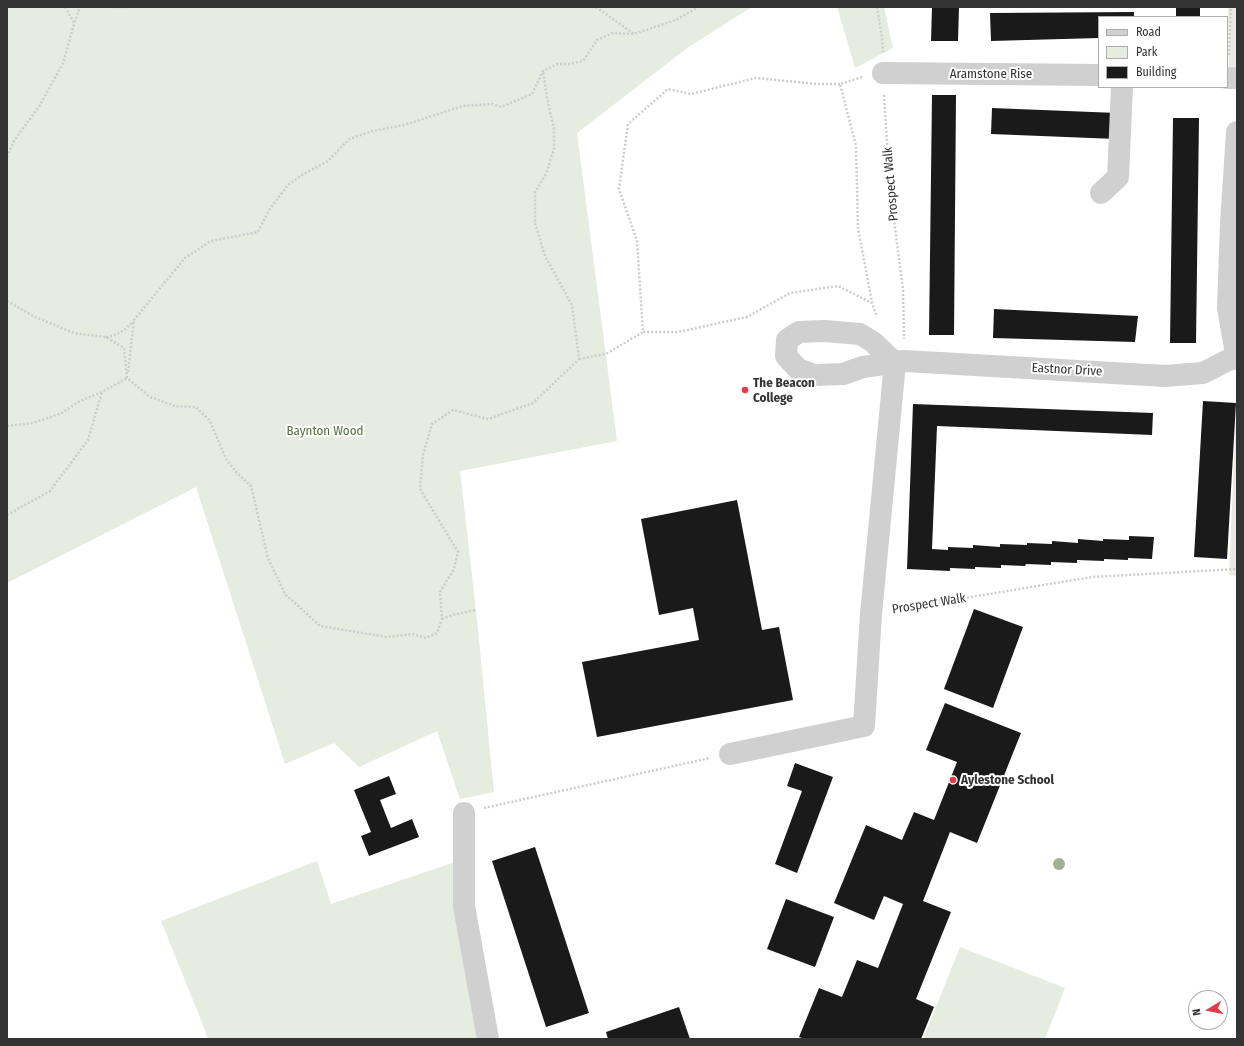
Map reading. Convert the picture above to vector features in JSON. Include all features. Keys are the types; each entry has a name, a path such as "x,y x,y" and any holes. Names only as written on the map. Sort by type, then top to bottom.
{"street":[{"name":"Aramstone Rise","path":"883,73 1098,75"},
{"path":"1102,192 1118,178 1122,88"},
{"path":"1236,358 1228,308 1234,224 1237,132"},
{"name":"Eastnor Drive","path":"900,362 1165,376 1203,374 1236,358"},
{"name":"Prospect Walk","path":"871,614 900,362"},
{"path":"730,754 864,726 871,614"},
{"path":"464,813 464,906 488,1039"}],"path":[{"path":"66,7 74,24"},
{"path":"7,157 14,141 40,105 63,63 80,7"},
{"path":"109,7 133,7"},
{"path":"596,7 634,34"},
{"path":"7,301 35,317 74,333 106,337 115,336 122,332 134,320 185,258 211,241 258,232 269,210 288,185 302,175 328,161 348,139 373,131 404,125 463,106 492,104 501,107 532,94 543,71 557,64 570,64 583,61 597,40 613,33 634,34 676,20 698,7"},
{"name":"Prospect Walk","path":"877,7 882,37 890,189 903,290 900,362"},
{"path":"1230,7 1231,78"},
{"path":"543,71 554,129 554,149 546,174 536,192 535,223 545,256 572,305 579,359"},
{"path":"643,332 637,241 619,189 628,124 668,89 691,94 756,78 817,84 840,84 861,77 883,73"},
{"path":"840,84 856,146 858,228 872,302 879,322"},
{"path":"106,337 124,348 127,378 150,397 175,406 196,407 210,421 226,459 237,473 252,486 268,558 285,594 320,626 387,637 412,634 426,638 437,633 442,619 440,592 454,569 458,552 420,489 423,455 432,424 453,410 488,419 533,403 579,359 606,354 643,332 678,332 747,317 790,293 838,286 872,302"},
{"path":"127,378 134,320"},
{"path":"7,426 33,423 62,413 80,401 102,392 127,378"},
{"path":"7,515 50,491 88,440 102,392"},
{"name":"Prospect Walk","path":"871,614 1092,577 1237,568"},
{"path":"442,619 452,615 476,610"},
{"path":"464,813 730,754"}],"green space":[{"name":"Baynton Wood","path":"7,7 752,7 690,46 577,133 617,441 460,471 476,610 494,792 460,799 437,731 359,767 334,743 285,764 196,487 7,583"},
{"path":"837,7 884,7 893,48 855,68"},
{"path":"1228,7 1237,7 1237,78 1229,78"},
{"path":"1237,390 1237,576 1229,575"},
{"path":"464,859 488,1039 208,1039 161,921 317,861 331,904"},
{"path":"960,947 1065,988 1045,1039 923,1039"}],"building":[{"path":"932,7 959,7 958,41 931,41"},
{"path":"1176,7 1200,7 1200,16 1176,16"},
{"path":"1134,12 1134,16 1098,16 1098,38 991,41 990,13"},
{"path":"932,95 956,95 954,335 929,335"},
{"path":"992,108 1117,113 1116,139 991,134"},
{"path":"1173,118 1199,118 1196,343 1170,343"},
{"path":"994,309 1138,316 1135,342 993,338"},
{"path":"1203,401 1236,403 1227,559 1194,557"},
{"path":"913,404 1153,413 1152,435 937,426 932,549 948,550 948,547 973,548 973,545 1000,547 1000,544 1052,544 1052,541 1078,543 1078,539 1103,541 1103,539 1129,540 1129,536 1154,537 1152,559 1104,559 1104,561 1077,560 1077,563 1051,562 1051,565 1001,565 1001,568 975,567 975,569 950,568 950,571 907,569"},
{"path":"737,500 762,630 779,627 793,700 597,737 582,662 699,640 693,608 659,615 641,519"},
{"path":"974,609 1023,627 993,708 944,689"},
{"path":"945,703 1021,733 977,843 950,832 923,901 951,912 916,999 934,1007 921,1039 805,1039 799,1037 819,988 842,997 857,960 878,968 903,904 884,896 874,920 834,903 866,825 902,840 914,812 934,820 957,762 926,750"},
{"path":"795,763 833,777 797,873 775,864 802,791 787,786"},
{"path":"389,776 396,794 380,800 391,828 412,819 419,837 369,856 361,836 371,832 354,790"},
{"path":"535,847 589,1013 546,1027 492,861"},
{"path":"786,899 834,917 815,967 767,949"},
{"path":"679,1007 690,1039 608,1039 606,1032"}],"place":[{"name":"The Beacon College","path":"745,390"},
{"name":"Aylestone School","path":"953,780"}]}
